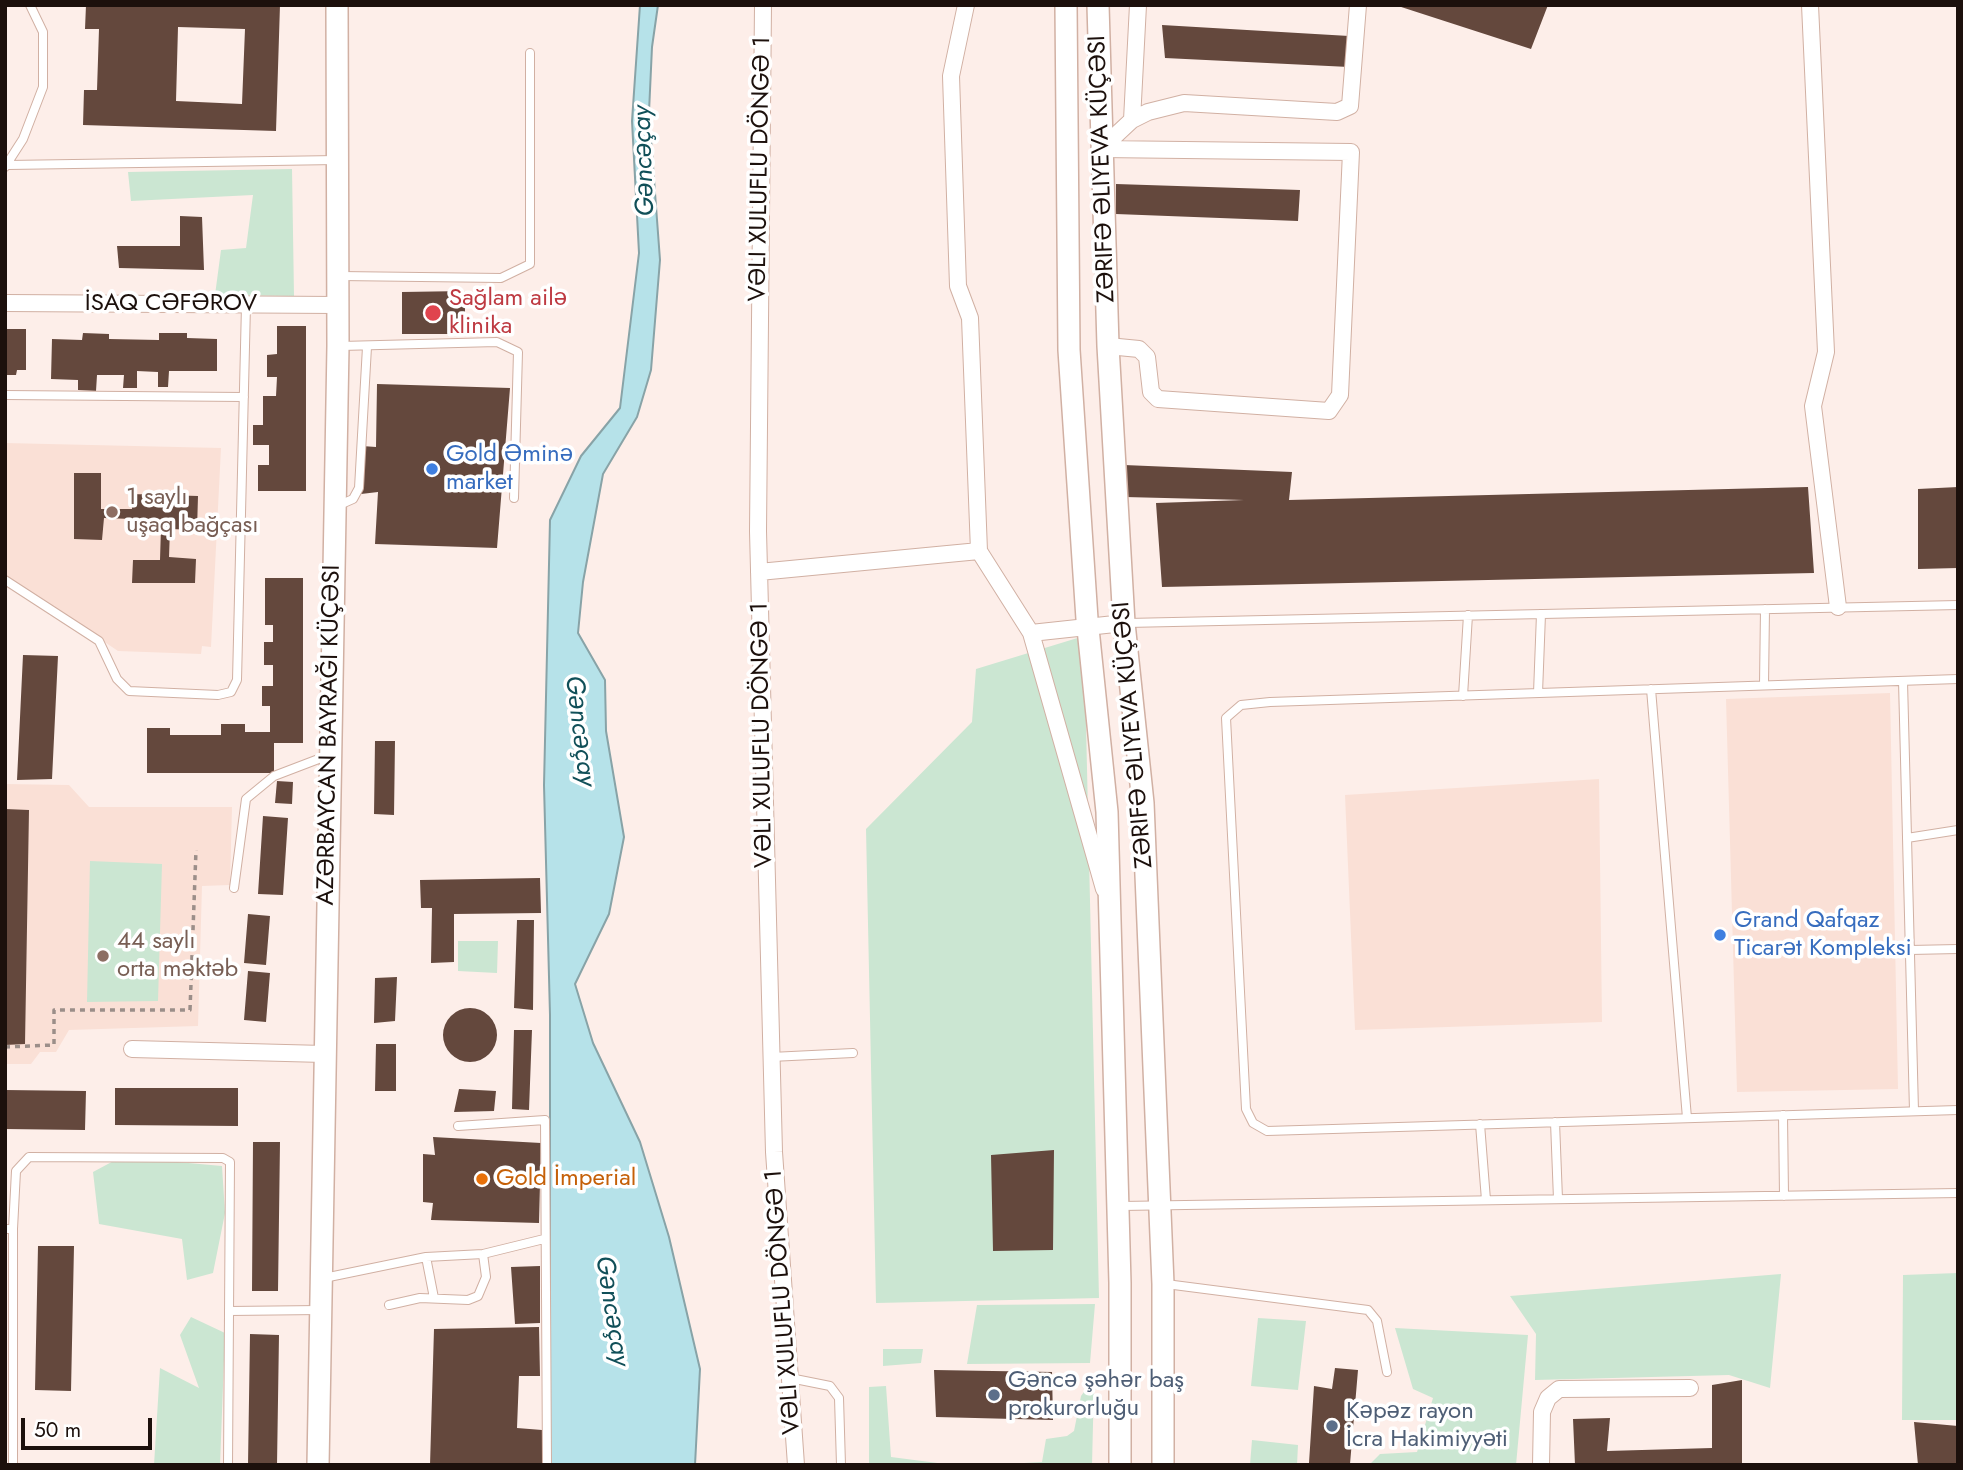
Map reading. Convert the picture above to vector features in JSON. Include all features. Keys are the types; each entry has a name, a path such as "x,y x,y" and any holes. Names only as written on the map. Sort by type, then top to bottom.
{"street":[{"path":"317,1465 338,346 337,5"},
{"name":"VƏLI XULUFLU DÖNGƏ 1","path":"763,5 759,572 774,1152 796,1465"},
{"path":"966,5 951,76 958,286 970,318 979,551 1031,633 1109,908"},
{"name":"ZƏRIFƏ ƏLIYEVA KÜÇƏSI","path":"1066,5 1069,350 1087,628 1107,812 1118,1206 1120,1465"},
{"name":"ZƏRIFƏ ƏLIYEVA KÜÇƏSI","path":"1098,5 1108,346 1124,623 1143,803 1163,1284 1163,1465"},
{"path":"1132,120 1138,5"},
{"path":"1101,149 1132,120 1149,112 1184,103 1337,111 1350,106 1358,5"},
{"path":"1810,5 1826,352 1813,406 1838,607"},
{"path":"1101,149 1351,152 1339,395 1329,411 1158,399 1151,392 1147,357 1139,349 1108,346"},
{"name":"İSAQ CƏFƏROV","path":"5,303 337,305"},
{"path":"759,572 979,551"},
{"path":"1031,633 1124,623"},
{"path":"132,1049 324,1054"},
{"path":"1541,1465 1542,1412 1548,1398 1559,1389 1690,1388"}],"lane":[{"path":"7,166 23,139 43,87 43,32 30,5"},
{"path":"337,276 501,278 530,264 530,53"},
{"path":"7,166 337,160"},
{"path":"5,580 99,641 117,679 129,691 218,695 231,692 237,680 246,305"},
{"path":"338,346 497,342 518,352 514,498"},
{"path":"334,507 354,499 359,488 367,347"},
{"path":"5,396 244,397"},
{"path":"1124,623 1958,605"},
{"path":"1764,685 1765,609"},
{"path":"1538,693 1541,614"},
{"path":"1463,695 1468,615"},
{"path":"1958,679 1270,702 1241,705 1226,718 1247,1109 1253,1123 1267,1131 1958,1110"},
{"path":"1903,681 1914,1111"},
{"path":"1651,689 1687,1118"},
{"path":"234,888 246,799 274,776 329,755"},
{"path":"1907,838 1958,830"},
{"path":"1910,950 1958,949"},
{"path":"771,1056 853,1053"},
{"path":"1783,1115 1784,1196"},
{"path":"458,1126 545,1120 547,1465"},
{"path":"1555,1122 1558,1199"},
{"path":"1480,1125 1486,1200"},
{"path":"13,1465 9,1412 9,1229 16,1171 29,1157 223,1158 230,1162 228,1465"},
{"path":"1118,1206 1958,1193"},
{"path":"321,1279 426,1257 483,1254 544,1239"},
{"path":"389,1305 434,1298 468,1300 478,1296 486,1277 483,1254"},
{"path":"426,1257 434,1298"},
{"path":"1163,1284 1368,1310 1377,1321 1387,1372"},
{"path":"229,1311 320,1310"},
{"path":"790,1378 830,1386 839,1398 841,1465"}],"path":[{"path":"5,1046 54,1045 54,1010 190,1010 196,850"}],"shaded area":[{"name":"1 saylı uşaq bağçası","path":"5,443 221,448 211,647 202,646 201,654 118,651 5,575"},
{"path":"1890,693 1898,1089 1737,1092 1726,699"},
{"path":"1599,779 1602,1022 1355,1030 1345,795"},
{"name":"44 saylı orta məktəb","path":"5,784 69,785 89,807 232,807 230,885 202,886 198,1026 69,1030 56,1052 40,1052 31,1064 5,1064"}],"green space":[{"path":"292,169 294,296 215,295 221,250 246,248 253,195 131,201 128,172"},
{"path":"1084,636 1099,1298 876,1303 866,829 972,722 976,669"},
{"path":"90,861 162,864 158,1001 87,1002"},
{"path":"458,941 498,941 497,973 458,971"},
{"path":"121,1157 222,1166 225,1213 213,1273 187,1280 182,1239 99,1224 93,1172"},
{"path":"1958,1273 1958,1420 1902,1420 1903,1275"},
{"path":"1781,1274 1770,1388 1729,1375 1535,1380 1536,1334 1510,1296"},
{"path":"1095,1304 1090,1363 967,1364 977,1305"},
{"path":"191,1317 225,1333 220,1465 154,1465 160,1368 199,1388 180,1335"},
{"path":"1258,1318 1306,1321 1298,1390 1251,1386"},
{"path":"1395,1328 1528,1335 1516,1465 1369,1465 1380,1454 1417,1452 1433,1398 1413,1389"},
{"path":"883,1349 923,1349 921,1363 883,1366"},
{"path":"1091,1382 1094,1384 1092,1465 988,1465 1042,1462 1046,1439 1067,1436 1074,1431 1081,1396"},
{"path":"886,1386 891,1457 953,1465 869,1465 869,1387"},
{"path":"1252,1440 1298,1445 1297,1465 1250,1465"}],"water":[{"name":"Gəncəçay","path":"640,5 658,5 652,47 649,112 660,260 651,370 637,417 603,474 583,582 578,633 605,680 606,731 624,837 609,914 575,984 593,1043 640,1142 669,1237 700,1369 695,1465 550,1465 550,1015 544,785 550,520 581,456 620,408 639,253 632,121"}],"building":[{"path":"86,5 280,5 276,131 83,125 84,90 97,90 99,29 85,29","holes":["178,27 245,29 242,104 176,101"]},
{"path":"1395,5 1548,5 1531,49"},
{"path":"1162,25 1349,36 1349,67 1165,58"},
{"path":"1116,184 1300,190 1298,221 1116,214"},
{"path":"180,216 202,217 204,270 119,268 117,246 180,246"},
{"name":"Sağlam ailə klinika","path":"465,291 465,334 402,334 402,292"},
{"path":"277,326 306,326 306,491 258,491 258,465 269,465 269,445 253,445 253,425 263,425 263,396 276,396 277,377 267,377 267,355 277,354"},
{"path":"5,329 26,329 26,370 17,370 16,375 5,375"},
{"path":"83,333 109,334 109,339 159,340 159,333 187,333 187,338 217,339 217,371 169,371 168,387 158,387 158,372 137,371 137,388 123,388 124,375 97,375 96,391 78,390 78,380 51,379 52,339 82,340"},
{"name":"Gold Əminə market","path":"377,384 510,388 497,548 375,544 378,492 361,494 362,446 376,447"},
{"path":"1124,465 1292,472 1289,500 1808,487 1814,573 1162,587 1156,503 1244,500 1125,497"},
{"path":"74,473 101,473 101,509 132,509 131,494 198,496 197,530 170,529 169,557 196,559 195,583 132,583 133,560 160,560 161,527 133,528 132,519 104,518 102,540 74,539"},
{"path":"1958,487 1958,568 1918,569 1918,489"},
{"path":"265,578 303,578 303,743 274,743 274,773 147,773 147,728 170,728 170,735 221,735 221,724 245,724 245,732 270,732 270,706 262,706 262,686 273,686 273,665 264,665 264,642 273,642 273,625 265,625"},
{"path":"23,655 58,656 52,779 17,780"},
{"path":"375,741 395,741 394,815 374,814"},
{"path":"277,781 293,782 292,804 275,803"},
{"path":"5,809 29,810 25,1044 5,1045"},
{"path":"263,816 288,818 283,895 258,894"},
{"path":"540,878 541,913 454,914 454,962 431,963 432,908 421,908 420,880"},
{"path":"248,914 270,916 266,965 244,963"},
{"path":"517,920 534,920 533,1010 514,1008"},
{"path":"248,971 270,973 266,1022 244,1020"},
{"path":"397,977 395,1021 374,1023 375,978"},
{"path":"470,1008 489,1016 497,1035 489,1054 470,1062 451,1054 443,1035 451,1016"},
{"path":"514,1030 532,1030 529,1110 512,1109"},
{"path":"376,1044 396,1044 396,1091 375,1091"},
{"path":"115,1088 238,1088 238,1126 115,1125"},
{"path":"459,1089 496,1091 494,1111 454,1112"},
{"path":"5,1090 86,1091 85,1130 5,1129"},
{"name":"Gold İmperial","path":"433,1137 541,1143 539,1223 431,1220 433,1203 423,1202 423,1154 435,1155"},
{"path":"253,1142 280,1142 278,1291 252,1291"},
{"path":"1054,1150 1053,1250 993,1251 991,1155"},
{"path":"38,1246 74,1246 71,1391 35,1390"},
{"path":"540,1266 540,1323 515,1324 511,1267"},
{"path":"539,1327 540,1376 519,1376 517,1428 542,1430 543,1465 430,1465 434,1329"},
{"path":"250,1334 279,1335 277,1465 248,1465"},
{"name":"Kəpəz rayon İcra Hakimiyyəti","path":"1335,1368 1358,1370 1350,1464 1309,1463 1314,1386 1332,1389"},
{"name":"Gəncə şəhər baş prokurorluğu","path":"934,1370 1052,1372 1053,1420 936,1417"},
{"path":"1742,1380 1742,1465 1575,1465 1573,1419 1610,1418 1607,1451 1712,1448 1712,1385"},
{"path":"1914,1422 1958,1426 1958,1465 1918,1465"}],"place":[{"name":"Sağlam ailə klinika","path":"433,313"},
{"name":"Gold Əminə market","path":"432,469"},
{"name":"1 saylı uşaq bağçası","path":"112,512"},
{"name":"Grand Qafqaz Ticarət Kompleksi","path":"1720,935"},
{"name":"44 saylı orta məktəb","path":"103,956"},
{"name":"Gold İmperial","path":"482,1179"},
{"name":"Gəncə şəhər baş prokurorluğu","path":"994,1395"},
{"name":"Kəpəz rayon İcra Hakimiyyəti","path":"1332,1426"}]}
